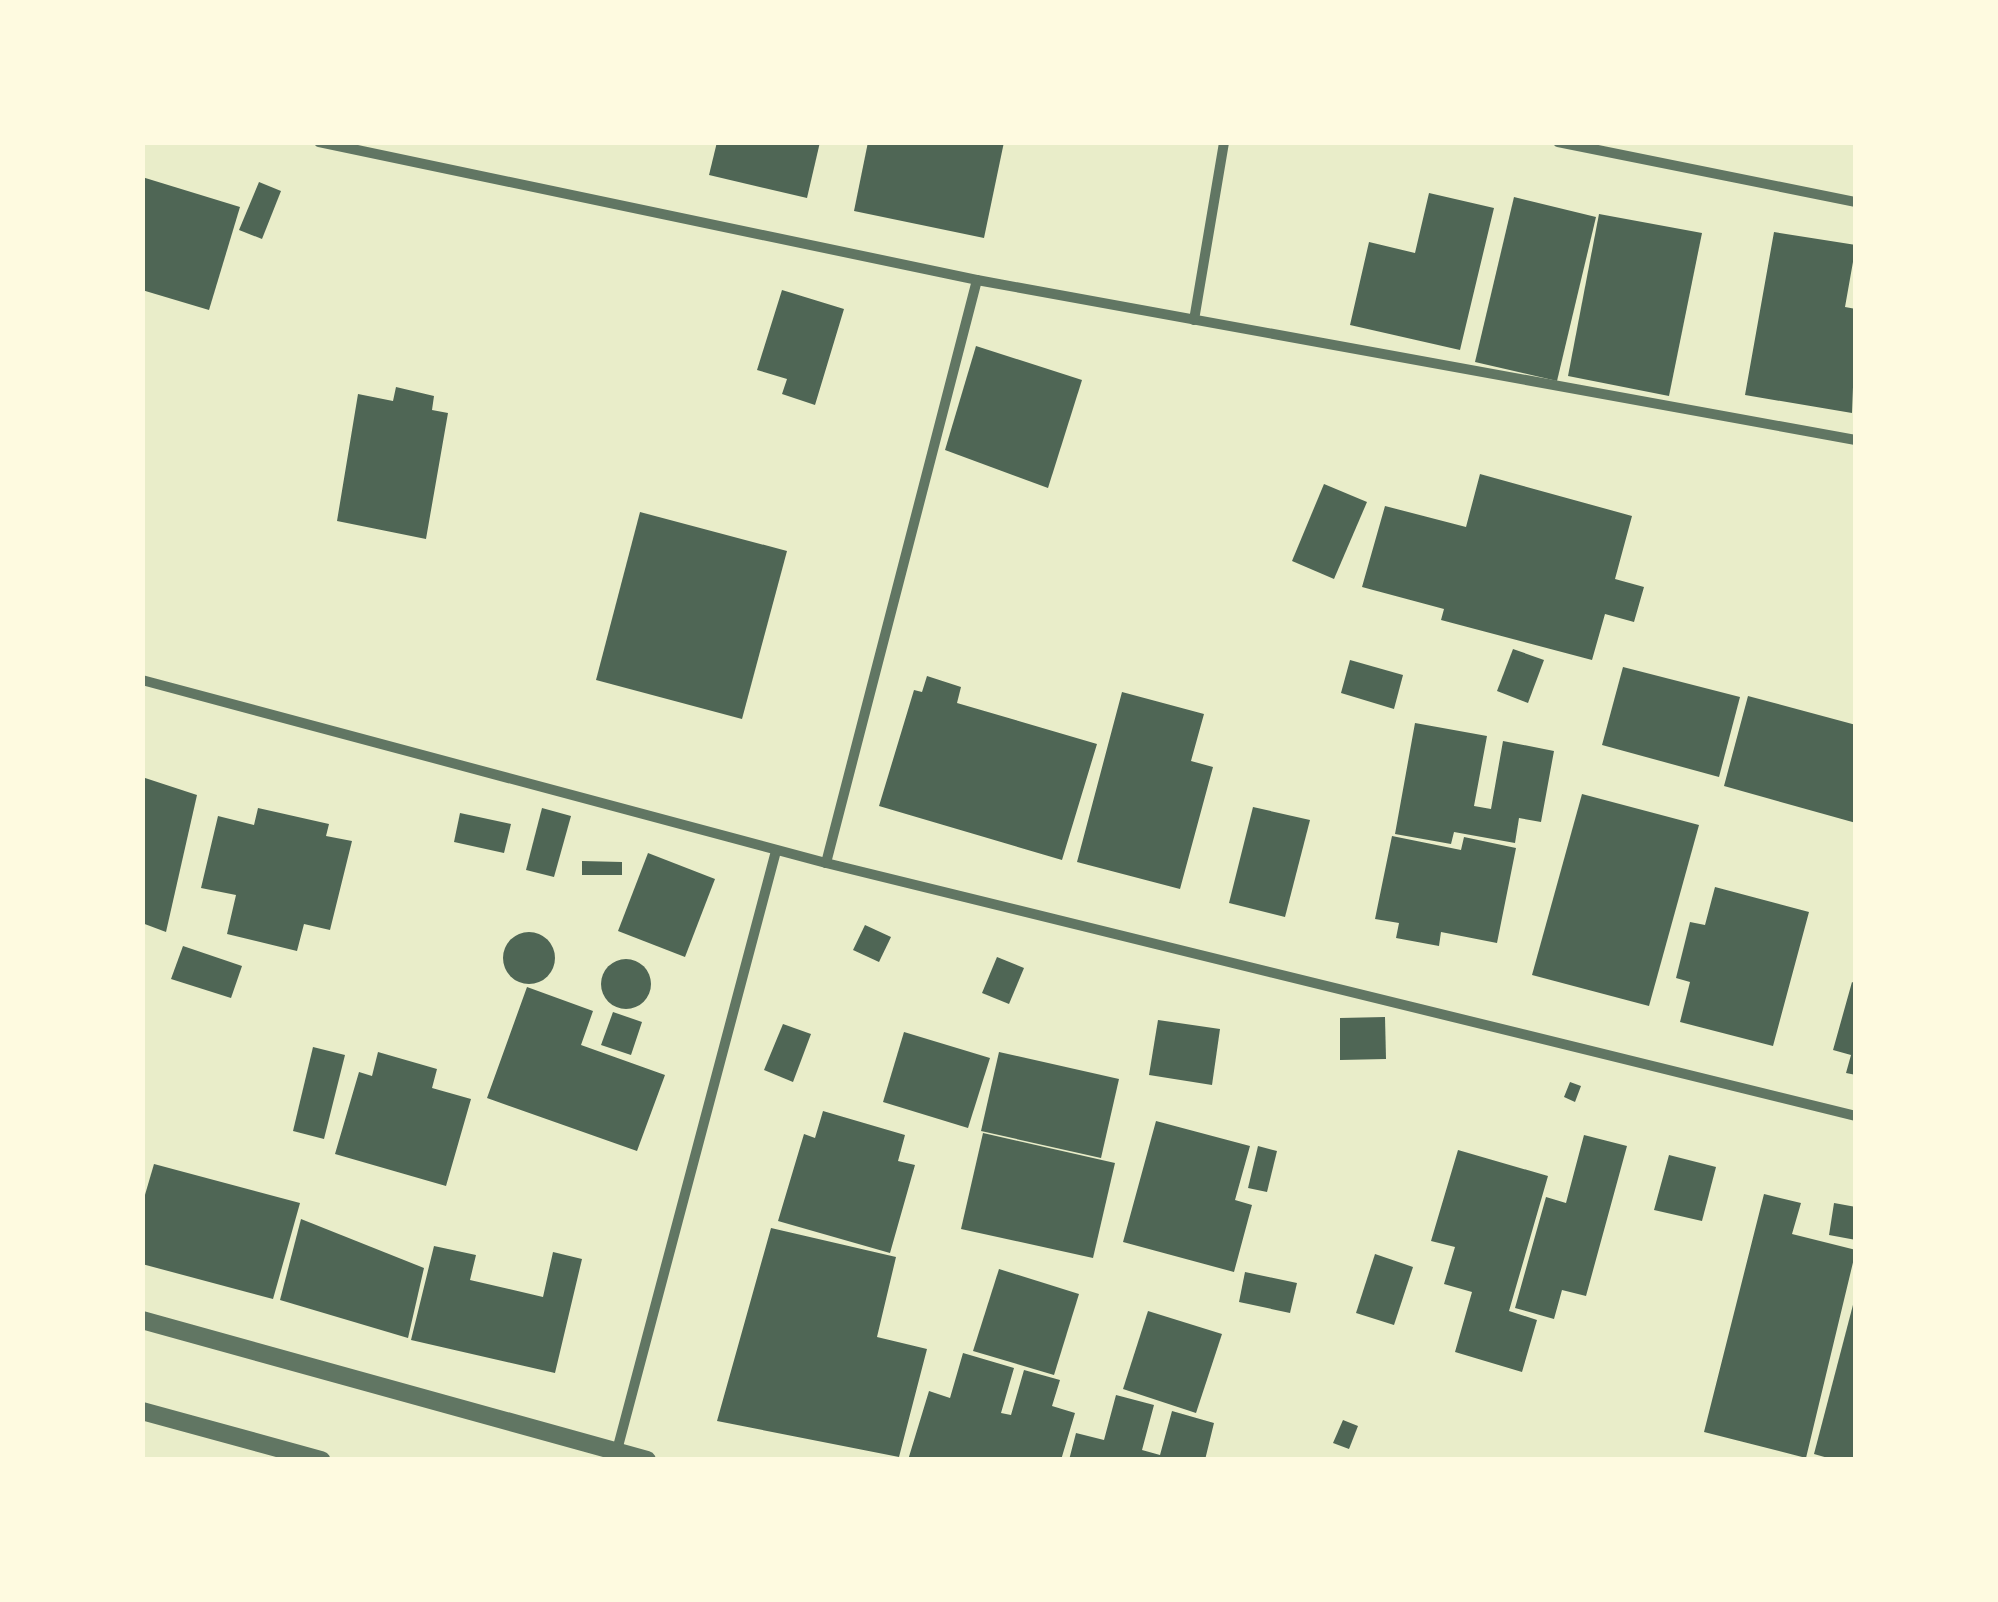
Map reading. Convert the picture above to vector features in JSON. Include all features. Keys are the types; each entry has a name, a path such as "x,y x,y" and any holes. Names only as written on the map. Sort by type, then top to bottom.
{"street":[{"path":"319,142 977,280 1856,440"},
{"path":"1194,320 1224,142"},
{"path":"1558,142 1856,202"},
{"path":"826,863 977,280"},
{"path":"142,680 826,863 1856,1116"},
{"path":"615,1456 776,850"},
{"path":"142,1320 615,1456 647,1460"},
{"path":"142,1411 321,1460"}],"building":[{"path":"717,142 820,142 807,198 709,175"},
{"path":"868,142 1004,142 984,238 854,211"},
{"path":"142,177 240,207 209,310 142,290"},
{"path":"259,182 281,191 262,239 239,230"},
{"path":"1429,193 1494,208 1460,350 1350,325 1369,242 1415,253"},
{"path":"1514,197 1596,217 1557,381 1475,362"},
{"path":"1599,214 1702,233 1669,396 1568,376"},
{"path":"1774,232 1856,245 1845,307 1856,309 1852,413 1745,395"},
{"path":"782,290 844,309 815,405 782,394 787,379 757,370"},
{"path":"976,346 1082,380 1048,488 945,450"},
{"path":"396,387 434,396 432,410 448,413 426,539 337,521 358,394 393,401"},
{"path":"1480,474 1632,516 1615,579 1644,587 1634,622 1605,614 1592,660 1441,620 1444,609 1362,587 1385,506 1466,527"},
{"path":"1324,484 1367,502 1334,579 1292,561"},
{"path":"640,512 787,551 742,719 596,680"},
{"path":"1513,649 1544,660 1528,703 1497,691"},
{"path":"1350,660 1403,675 1394,709 1341,693"},
{"path":"1623,667 1740,697 1719,777 1602,745"},
{"path":"927,676 961,687 957,703 1097,744 1062,860 879,806 914,690 922,692"},
{"path":"1122,692 1204,714 1191,761 1213,767 1180,889 1077,862"},
{"path":"1748,696 1856,725 1856,823 1724,786"},
{"path":"1415,723 1487,736 1474,806 1491,809 1503,741 1554,751 1541,822 1519,818 1515,843 1454,832 1451,844 1395,834"},
{"path":"142,777 197,795 166,932 142,923"},
{"path":"1582,794 1699,825 1649,1006 1532,975"},
{"path":"1253,807 1310,820 1285,917 1229,903"},
{"path":"258,808 329,824 326,836 352,841 330,930 304,924 297,951 227,934 236,895 201,888 218,816 254,825"},
{"path":"542,808 571,816 554,877 526,870"},
{"path":"460,813 511,824 504,853 454,842"},
{"path":"1392,836 1461,850 1464,837 1516,848 1497,943 1441,932 1439,946 1396,938 1399,923 1375,919"},
{"path":"648,853 715,879 685,957 618,931"},
{"path":"582,861 622,862 622,875 582,875"},
{"path":"1715,887 1809,912 1773,1046 1680,1022 1690,982 1676,978 1690,922 1705,925"},
{"path":"865,925 891,937 879,962 853,950"},
{"path":"529,932 547,940 555,958 547,976 529,984 511,976 503,958 511,940"},
{"path":"183,946 242,966 231,998 171,979"},
{"path":"997,957 1024,968 1009,1004 982,993"},
{"path":"626,959 644,966 651,984 644,1002 626,1009 608,1002 601,984 608,966"},
{"path":"1852,982 1856,984 1856,1075 1846,1073 1851,1055 1833,1050"},
{"path":"527,987 593,1011 581,1045 665,1075 637,1151 487,1098"},
{"path":"613,1012 642,1022 631,1055 601,1045"},
{"path":"1385,1017 1386,1059 1340,1060 1340,1018"},
{"path":"1158,1020 1220,1029 1212,1085 1149,1075"},
{"path":"783,1024 811,1034 793,1082 764,1070"},
{"path":"904,1032 990,1058 968,1128 883,1102"},
{"path":"313,1047 345,1055 324,1139 293,1131"},
{"path":"378,1052 437,1069 432,1088 471,1099 446,1186 335,1154 359,1072 372,1076"},
{"path":"999,1052 1119,1079 1101,1158 981,1131"},
{"path":"1570,1082 1581,1086 1575,1102 1564,1097"},
{"path":"823,1111 905,1135 898,1161 915,1165 890,1253 778,1221 804,1134 815,1138"},
{"path":"1156,1121 1250,1146 1235,1200 1252,1205 1234,1272 1123,1242"},
{"path":"983,1133 1115,1163 1093,1258 961,1229"},
{"path":"1584,1135 1627,1146 1586,1296 1562,1290 1554,1319 1515,1308 1546,1197 1566,1203"},
{"path":"1258,1146 1277,1151 1267,1192 1248,1188"},
{"path":"1458,1150 1548,1176 1509,1311 1537,1320 1522,1372 1455,1352 1472,1292 1444,1284 1455,1247 1431,1241"},
{"path":"1669,1155 1716,1167 1702,1221 1654,1210"},
{"path":"154,1164 300,1203 273,1299 142,1264 142,1205"},
{"path":"1764,1194 1801,1203 1792,1234 1856,1250 1806,1458 1704,1432"},
{"path":"1834,1203 1856,1207 1856,1240 1829,1235"},
{"path":"301,1219 424,1268 408,1338 280,1300"},
{"path":"771,1228 896,1257 877,1337 927,1349 899,1457 717,1421"},
{"path":"434,1246 476,1255 470,1280 543,1297 553,1252 582,1259 555,1373 411,1340"},
{"path":"1375,1254 1413,1267 1394,1325 1356,1313"},
{"path":"999,1269 1079,1294 1054,1375 973,1351"},
{"path":"1245,1272 1297,1283 1290,1313 1239,1302"},
{"path":"1854,1301 1856,1460 1835,1460 1814,1454"},
{"path":"1148,1311 1222,1334 1196,1413 1123,1389"},
{"path":"963,1353 1014,1368 1001,1413 1011,1415 1024,1370 1060,1380 1052,1406 1075,1413 1061,1460 908,1460 929,1391 950,1398"},
{"path":"1116,1395 1154,1405 1142,1450 1160,1455 1172,1411 1214,1423 1205,1460 1069,1460 1076,1433 1104,1440"},
{"path":"1343,1420 1358,1426 1349,1449 1333,1443"}]}
